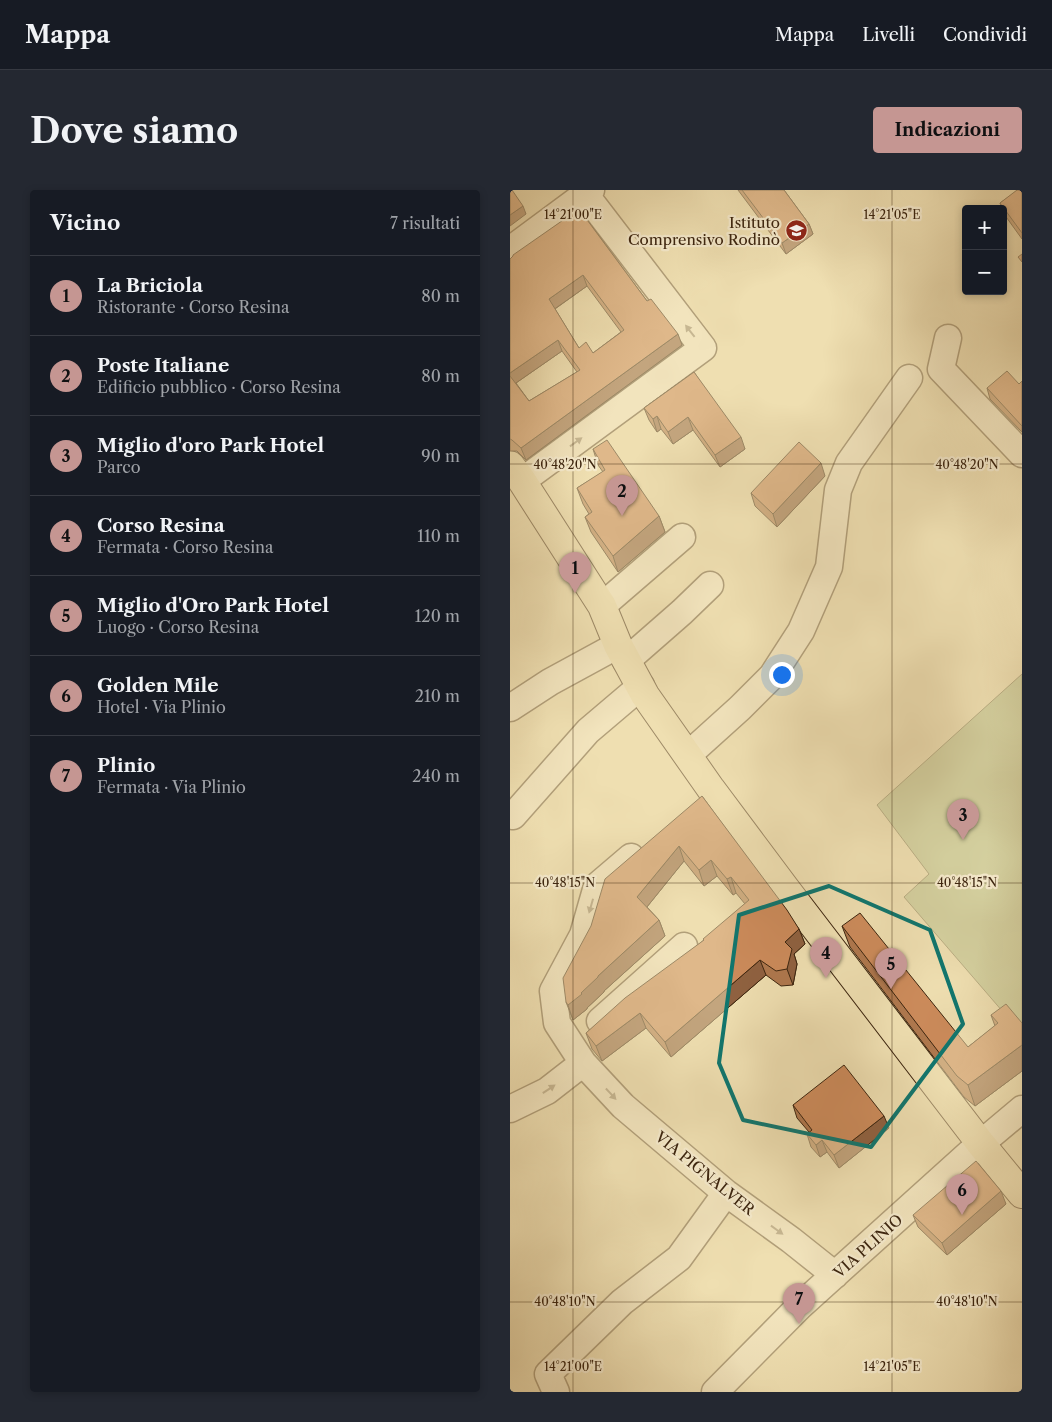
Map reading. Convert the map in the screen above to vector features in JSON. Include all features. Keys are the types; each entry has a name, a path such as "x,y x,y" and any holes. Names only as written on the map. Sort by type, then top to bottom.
{"main road":[{"path":"514,470 602,606 622,653 645,694 711,789 1022,1194"}],"street":[{"path":"510,250 588,192 703,348 514,470"},
{"path":"948,338 941,369 1022,454"},
{"path":"688,755 772,676 801,632 829,567 838,490 849,463 909,378"},
{"path":"602,606 682,537"},
{"path":"510,708 550,682 622,653 682,612 710,585"},
{"path":"513,816 588,731 641,686"},
{"path":"690,807 711,789"},
{"name":"VIA PIGNALVER","path":"647,844 597,886 583,935 553,991 557,1023 577,1054 623,1106 726,1193 791,1240 835,1275"},
{"path":"510,1109 547,1091 577,1054 684,946"},
{"name":"VIA PLINIO","path":"715,1392 799,1307 1022,1108"},
{"path":"556,1392 548,1374 622,1302 679,1258 726,1193"}],"highlighted area":[{"path":"829,886 930,930 963,1024 871,1147 743,1120 719,1063 739,915"}],"green space":[{"path":"1022,674 1022,1034 904,897 929,874 877,805"}],"building":[{"path":"510,190 512,190 523,206 510,215"},
{"path":"742,190 784,190 809,224 782,243"},
{"path":"1017,190 1022,190 1022,233 1007,213 1007,205 1001,205 1000,203"},
{"path":"579,209 647,301 651,299 678,334 521,448 510,439 510,376 529,401 580,370 558,340 510,373 510,259","holes":["583,275 624,330 593,353 586,342 579,348 549,299"]},
{"path":"1022,254 1022,262 1018,257"},
{"path":"1007,371 1019,384 1022,381 1022,426 987,388"},
{"path":"694,372 741,437 715,455 688,417 668,432 657,416 653,419 644,408"},
{"path":"607,440 659,516 613,556 585,517 592,512 577,488 605,470 593,449"},
{"path":"799,442 821,463 773,514 751,493"},
{"path":"702,796 787,910 799,929 785,942 792,949 787,969 776,971 760,960 665,1042 640,1013 596,1046 586,1033 625,998 704,940 749,900 731,877 727,879 711,860 699,870 679,846 637,897 659,920 598,976 582,994 568,1005 566,1002 563,978 591,926 605,879"},
{"path":"860,913 968,1047 998,1023 991,1015 1006,1004 1022,1023 1022,1045 968,1085 957,1076 842,926"},
{"path":"844,1065 884,1116 834,1155 822,1140 816,1145 807,1134 812,1130 793,1105"},
{"path":"976,1161 1001,1191 942,1243 913,1215"}],"place":[{"name":"Istituto Comprensivo Rodinò","path":"796,231"},
{"name":"Poste Italiane","path":"622,516"},
{"name":"La Briciola","path":"575,593"},
{"name":"Miglio d'oro Park Hotel","path":"963,840"},
{"name":"Corso Resina","path":"826,978"},
{"name":"Miglio d'Oro Park Hotel","path":"891,989"},
{"name":"Golden Mile","path":"962,1215"},
{"name":"Plinio","path":"799,1324"}]}
